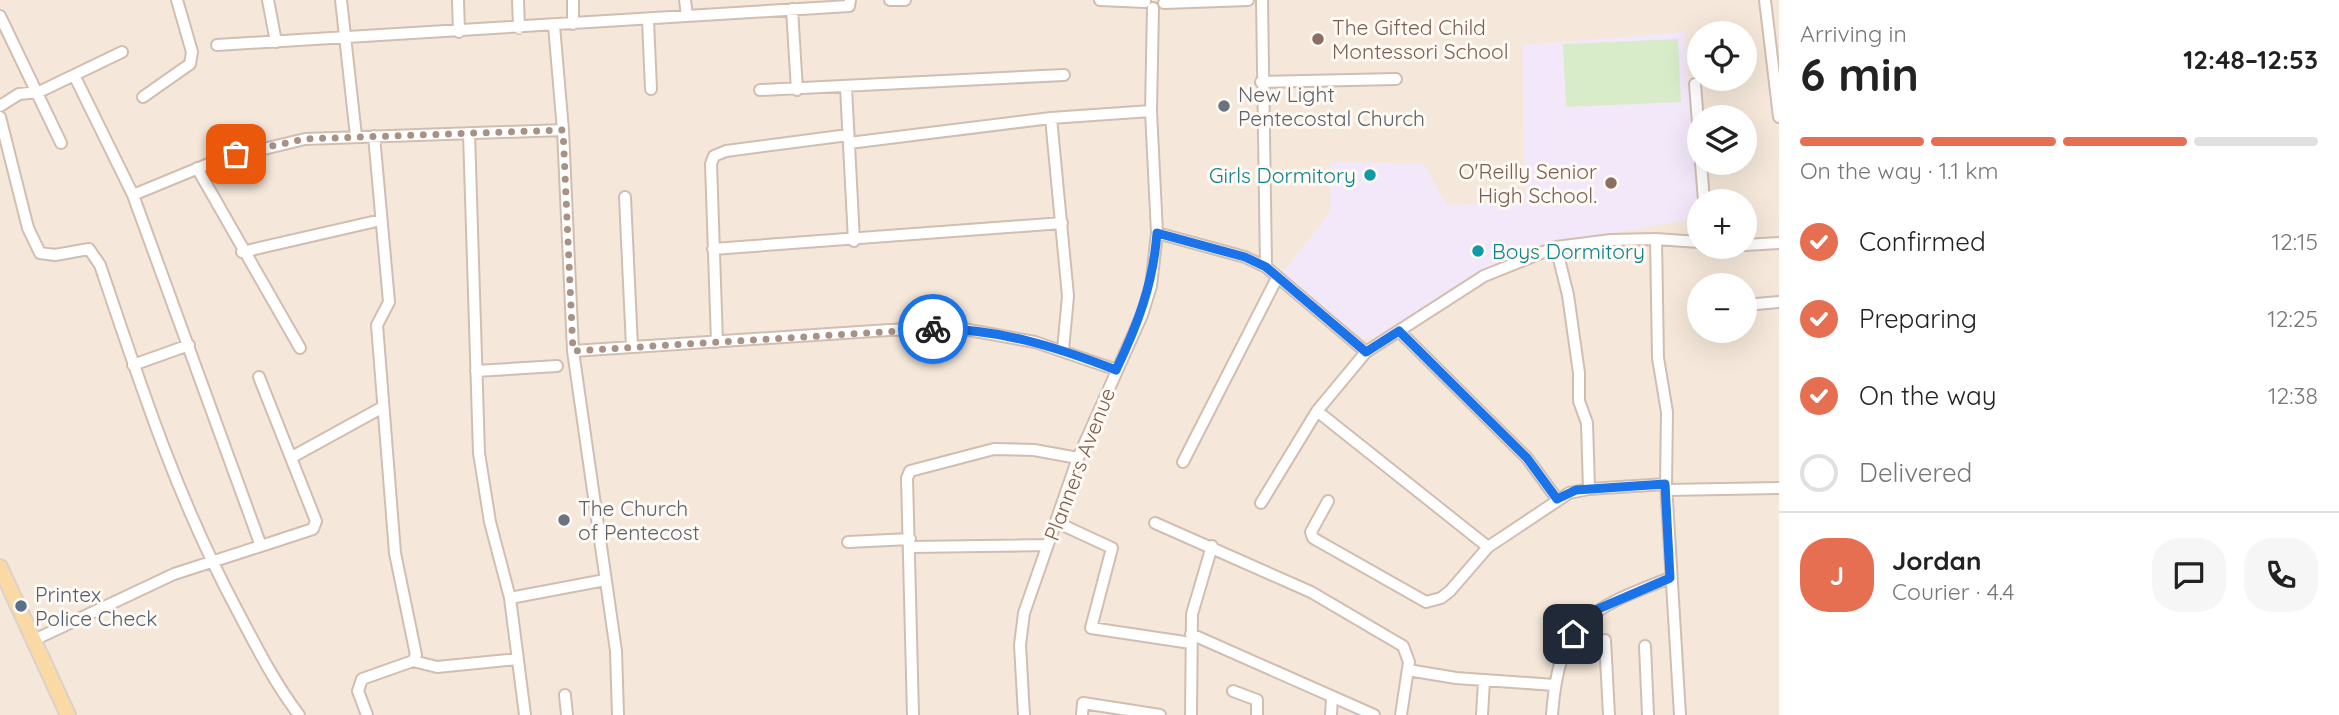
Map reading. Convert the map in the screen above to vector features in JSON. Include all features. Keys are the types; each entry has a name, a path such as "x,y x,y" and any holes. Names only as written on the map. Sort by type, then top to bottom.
{"main road":[{"path":"0,568 68,715"}],"street":[{"path":"143,97 190,64 191,47 177,0"},
{"path":"268,0 276,42"},
{"path":"341,0 356,136"},
{"path":"458,0 459,32"},
{"path":"518,0 519,28"},
{"path":"573,0 573,24"},
{"path":"685,0 687,16"},
{"path":"890,0 905,0"},
{"path":"1100,0 1148,3 1248,0"},
{"path":"1262,0 1261,82 1266,267"},
{"path":"1765,0 1779,117"},
{"path":"217,45 648,20 773,5 792,9 849,3"},
{"name":"Planners Avenue","path":"1024,715 1020,634 1047,545 1078,458 1142,315 1151,286 1157,233 1148,3"},
{"path":"792,9 797,90"},
{"path":"0,16 61,143"},
{"path":"648,20 651,89"},
{"path":"554,26 563,130 573,351 616,651 618,715"},
{"path":"0,106 19,94 38,92 75,77 122,52"},
{"path":"760,90 1064,75"},
{"path":"75,77 134,195 261,546"},
{"path":"1261,82 1396,79"},
{"path":"846,87 854,241"},
{"path":"717,342 710,164 714,156 726,151 1051,118 1151,111"},
{"path":"0,117 28,228 40,253 55,255 92,250 100,265 168,465 211,561 267,667 299,715"},
{"path":"1051,118 1068,296 1063,350"},
{"path":"134,195 197,168 254,148 304,139 563,130"},
{"path":"469,133 479,453 490,522 510,598 525,715"},
{"path":"374,136 389,302 377,325 383,407 395,553 416,654 413,662"},
{"path":"197,168 242,252 300,348"},
{"path":"625,197 632,347"},
{"path":"242,252 381,220"},
{"path":"712,249 854,241 1062,223"},
{"path":"1157,233 1245,257 1266,267 1366,352"},
{"path":"1656,239 1658,358 1667,412 1666,487 1680,715"},
{"path":"1261,503 1317,411 1366,352 1484,276 1556,247 1611,240 1687,241"},
{"path":"1757,244 1779,243"},
{"path":"1556,247 1568,295 1579,373 1578,401 1587,423 1589,489"},
{"path":"1183,461 1277,278"},
{"path":"1757,304 1779,302"},
{"path":"573,351 888,330 958,328 997,333 1063,350 1116,370"},
{"path":"1399,331 1527,458 1557,499"},
{"path":"132,365 189,345"},
{"path":"476,372 557,366"},
{"path":"34,640 174,574 313,529 315,525 292,457 259,377"},
{"path":"292,457 383,407"},
{"path":"1317,411 1488,547"},
{"path":"913,715 911,543 907,478 915,468 995,449 1034,450 1078,458"},
{"path":"1328,501 1311,532 1313,538 1426,602 1441,598 1450,591 1488,547 1557,499 1576,490 1666,487 1779,488"},
{"path":"1056,522 1112,548 1091,628 1191,638 1374,715"},
{"path":"1155,523 1311,592 1394,641 1406,652 1408,670 1402,715"},
{"path":"848,542 1047,545"},
{"path":"1191,715 1194,604 1212,546"},
{"path":"1552,715 1554,685 1565,646 1586,617 1627,595 1670,578"},
{"path":"510,598 605,580"},
{"path":"1605,640 1609,715"},
{"path":"1645,646 1648,715"},
{"path":"368,715 358,691 362,678 413,662 437,667 518,659"},
{"path":"1408,670 1484,681 1554,685"},
{"path":"1482,715 1484,681"},
{"path":"1233,691 1257,700 1257,715"},
{"path":"565,695 567,715"},
{"path":"1331,715 1332,697"},
{"path":"1082,715 1083,703 1160,715"}],"shaded area":[{"path":"0,0 1779,0 1779,715 74,715 0,556"},
{"name":"O'Reilly Senior High School.","path":"1685,32 1687,91 1689,91 1690,105 1687,105 1687,175 1696,175 1697,189 1687,189 1687,220 1543,245 1456,285 1378,337 1363,339 1281,275 1330,212 1331,162 1424,164 1447,205 1525,202 1522,45"},
{"path":"0,589 46,686 59,715 0,715"}],"green space":[{"path":"1678,39 1681,102 1566,107 1563,44"}],"way so far":[{"path":"236,154 304,139 563,130 573,351 933,329"}],"place":[{"name":"The Gifted Child Montessori School","path":"1318,39"},
{"name":"New Light Pentecostal Church","path":"1224,106"},
{"name":"Girls Dormitory","path":"1370,175"},
{"name":"O'Reilly Senior High School.","path":"1611,183"},
{"name":"Boys Dormitory","path":"1478,251"},
{"name":"The Church of Pentecost","path":"564,520"},
{"name":"Printex Police Check","path":"21,606"}],"route":[{"path":"933,329 958,328 997,333 1063,350 1116,370 1142,315 1151,286 1157,233 1245,257 1266,267 1366,352 1399,331 1534,465 1557,499 1576,490 1665,484 1670,578 1591,612 1573,634"}]}
